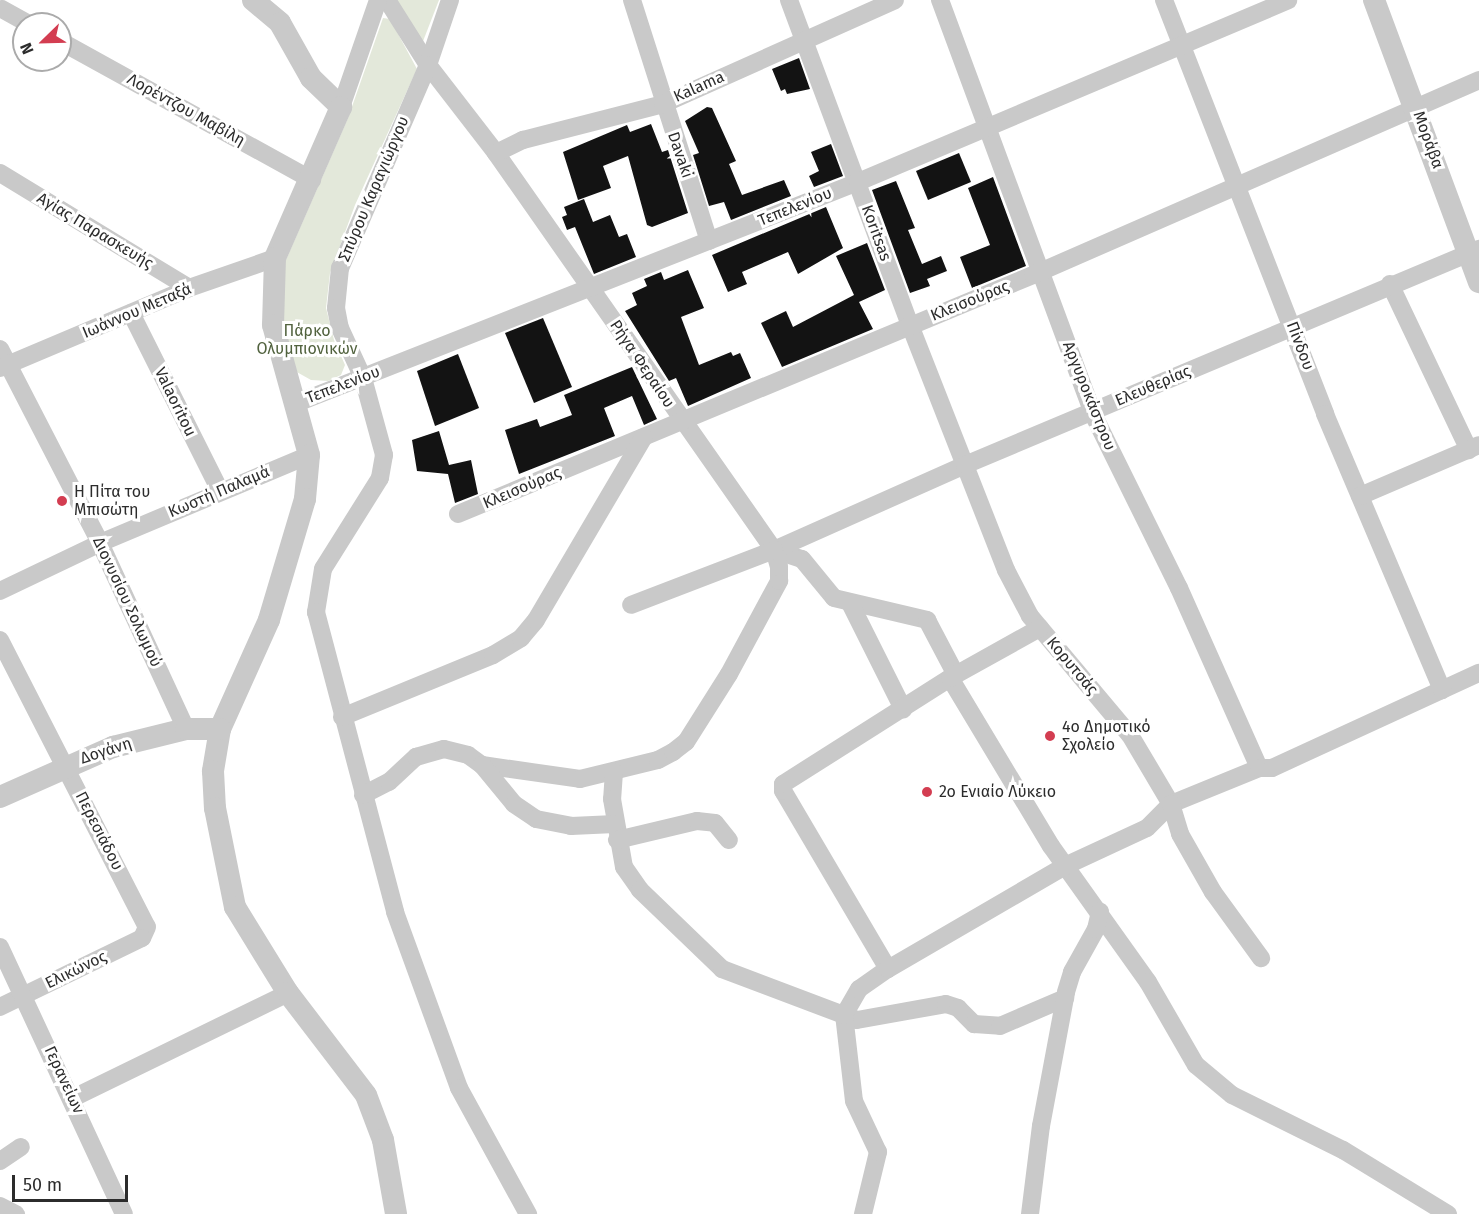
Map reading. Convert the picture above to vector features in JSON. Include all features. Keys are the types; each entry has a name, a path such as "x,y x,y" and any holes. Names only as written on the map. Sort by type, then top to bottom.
{"street":[{"path":"253,0 280,23 311,78 341,107"},
{"path":"378,0 341,107 312,180 275,258 273,325 297,403 309,455 305,499 276,598 256,653 220,729 213,784 230,890 244,925 288,993 370,1102 383,1140 396,1214"},
{"name":"Ρήγα Φεραίου","path":"387,0 428,65 496,153 774,550"},
{"name":"Σπύρου Καραγιώργου","path":"450,0 428,65 340,268 336,308 340,328 363,378 380,432 384,455 380,478 323,569 316,612 385,885 446,1057 473,1117 528,1214"},
{"name":"Davaki","path":"632,0 663,104 710,241"},
{"name":"Koritsas","path":"789,0 910,325 965,465"},
{"name":"Kalama","path":"496,153 523,140 663,104 895,0"},
{"name":"Αργυροκάστρου","path":"940,0 1092,412 1266,768"},
{"name":"Πίνδου","path":"1164,0 1360,496 1443,690"},
{"name":"Τεπελενίου","path":"297,403 858,182 1288,0"},
{"name":"Μοράβα","path":"1374,0 1474,252 1479,282"},
{"name":"Λορέντζου Μαβίλη","path":"72,48 312,180"},
{"name":"Κλεισούρας","path":"458,514 1041,270 1479,80"},
{"name":"Αγίας Παρασκευής","path":"0,173 189,288"},
{"name":"Ελευθερίας","path":"631,605 774,550 965,465 1390,284 1474,252"},
{"name":"Ιωάννου Μεταξά","path":"3,361 131,313 189,288 275,258"},
{"path":"1360,496 1474,447 1390,284"},
{"name":"Valaoritou","path":"131,313 220,491"},
{"name":"Διονυσίου Σολωμού","path":"3,361 100,543 186,729"},
{"path":"342,717 493,655 521,638 536,620 644,437"},
{"name":"Κωστή Παλαμά","path":"0,591 100,543 309,455"},
{"name":"Κορυτσάς","path":"965,465 1021,602 1130,735 1171,804 1180,834 1213,892 1261,958"},
{"path":"363,795 389,782 407,763 428,753 452,751 482,765 580,779 658,760 686,742 729,674 779,581 774,550 802,559 827,592 850,603 927,620 953,676 1065,866 1100,911 1148,982 1196,1065 1232,1095 1343,1150 1448,1214"},
{"path":"850,603 903,709"},
{"path":"888,969 783,791 783,784 953,676 1040,628"},
{"name":"Περεσιάδου","path":"0,640 147,927"},
{"path":"863,1214 878,1152 876,1141 854,1101 844,1015 859,989 888,969 1065,866 1147,828 1171,804 1266,768 1479,673"},
{"name":"Δογάνη","path":"0,797 66,765 113,747 186,729 220,729"},
{"path":"482,765 514,804 536,819 616,832 697,821 715,823 729,840"},
{"path":"614,772 616,832 633,882 716,964 857,1020 885,1017 946,1004 974,1024 989,1027 1000,1026 1065,998"},
{"path":"1030,1214 1041,1126 1065,998 1072,972 1089,945 1100,911"},
{"name":"Ελικώνος","path":"0,1008 142,938 147,927"},
{"name":"Γερανείων","path":"0,947 73,1098 124,1214"},
{"path":"73,1098 288,993"},
{"path":"0,1161 21,1147"},
{"path":"0,1206 16,1214"}],"green space":[{"path":"391,0 439,0 420,49"},
{"name":"Πάρκο Ολυμπιονικών","path":"383,18 390,19 417,69 355,205 330,273 326,308 334,340 345,365 341,375 328,381 311,380 295,371 280,316 282,269 348,118"}],"building":[{"path":"799,58 810,89 787,94 785,89 781,91 772,69"},
{"path":"707,107 712,108 736,161 729,164 742,195 784,180 791,196 731,220 724,202 709,206 693,155 699,153 685,121"},
{"path":"651,124 662,152 668,150 688,213 652,227 647,225 628,156 603,166 611,188 578,200 563,152 627,125 630,132"},
{"path":"831,144 843,176 814,187 809,176 819,171 811,152"},
{"path":"959,153 971,182 928,200 916,171"},
{"path":"993,177 1026,266 972,288 960,257 990,245 968,188"},
{"path":"896,181 915,228 908,230 922,264 941,256 947,271 927,279 930,286 910,293 872,190"},
{"path":"584,199 593,222 610,215 619,237 627,234 636,257 594,274 575,227 567,230 562,217 567,215 564,207"},
{"path":"826,207 843,248 798,274 788,252 742,272 747,284 728,292 712,255"},
{"path":"867,243 885,290 859,302 873,329 782,367 761,323 786,311 793,327 854,295 836,256"},
{"path":"688,270 704,308 681,317 699,365 731,352 733,356 740,353 751,378 688,406 676,378 669,381 625,311 637,305 632,293 647,286 644,279 661,272 664,280"},
{"path":"543,318 572,387 534,403 505,333"},
{"path":"458,354 479,408 435,426 417,371"},
{"path":"632,367 657,419 644,425 632,396 604,408 615,436 519,474 505,430 537,419 540,427 572,415 564,395"},
{"path":"439,431 449,465 471,460 478,494 455,503 448,474 417,471 412,440"}],"place":[{"name":"Η Πίτα του Μπισώτη","path":"62,501"},
{"name":"4ο Δημοτικό Σχολείο","path":"1050,736"},
{"name":"2ο Ενιαίο Λύκειο","path":"927,792"}]}
